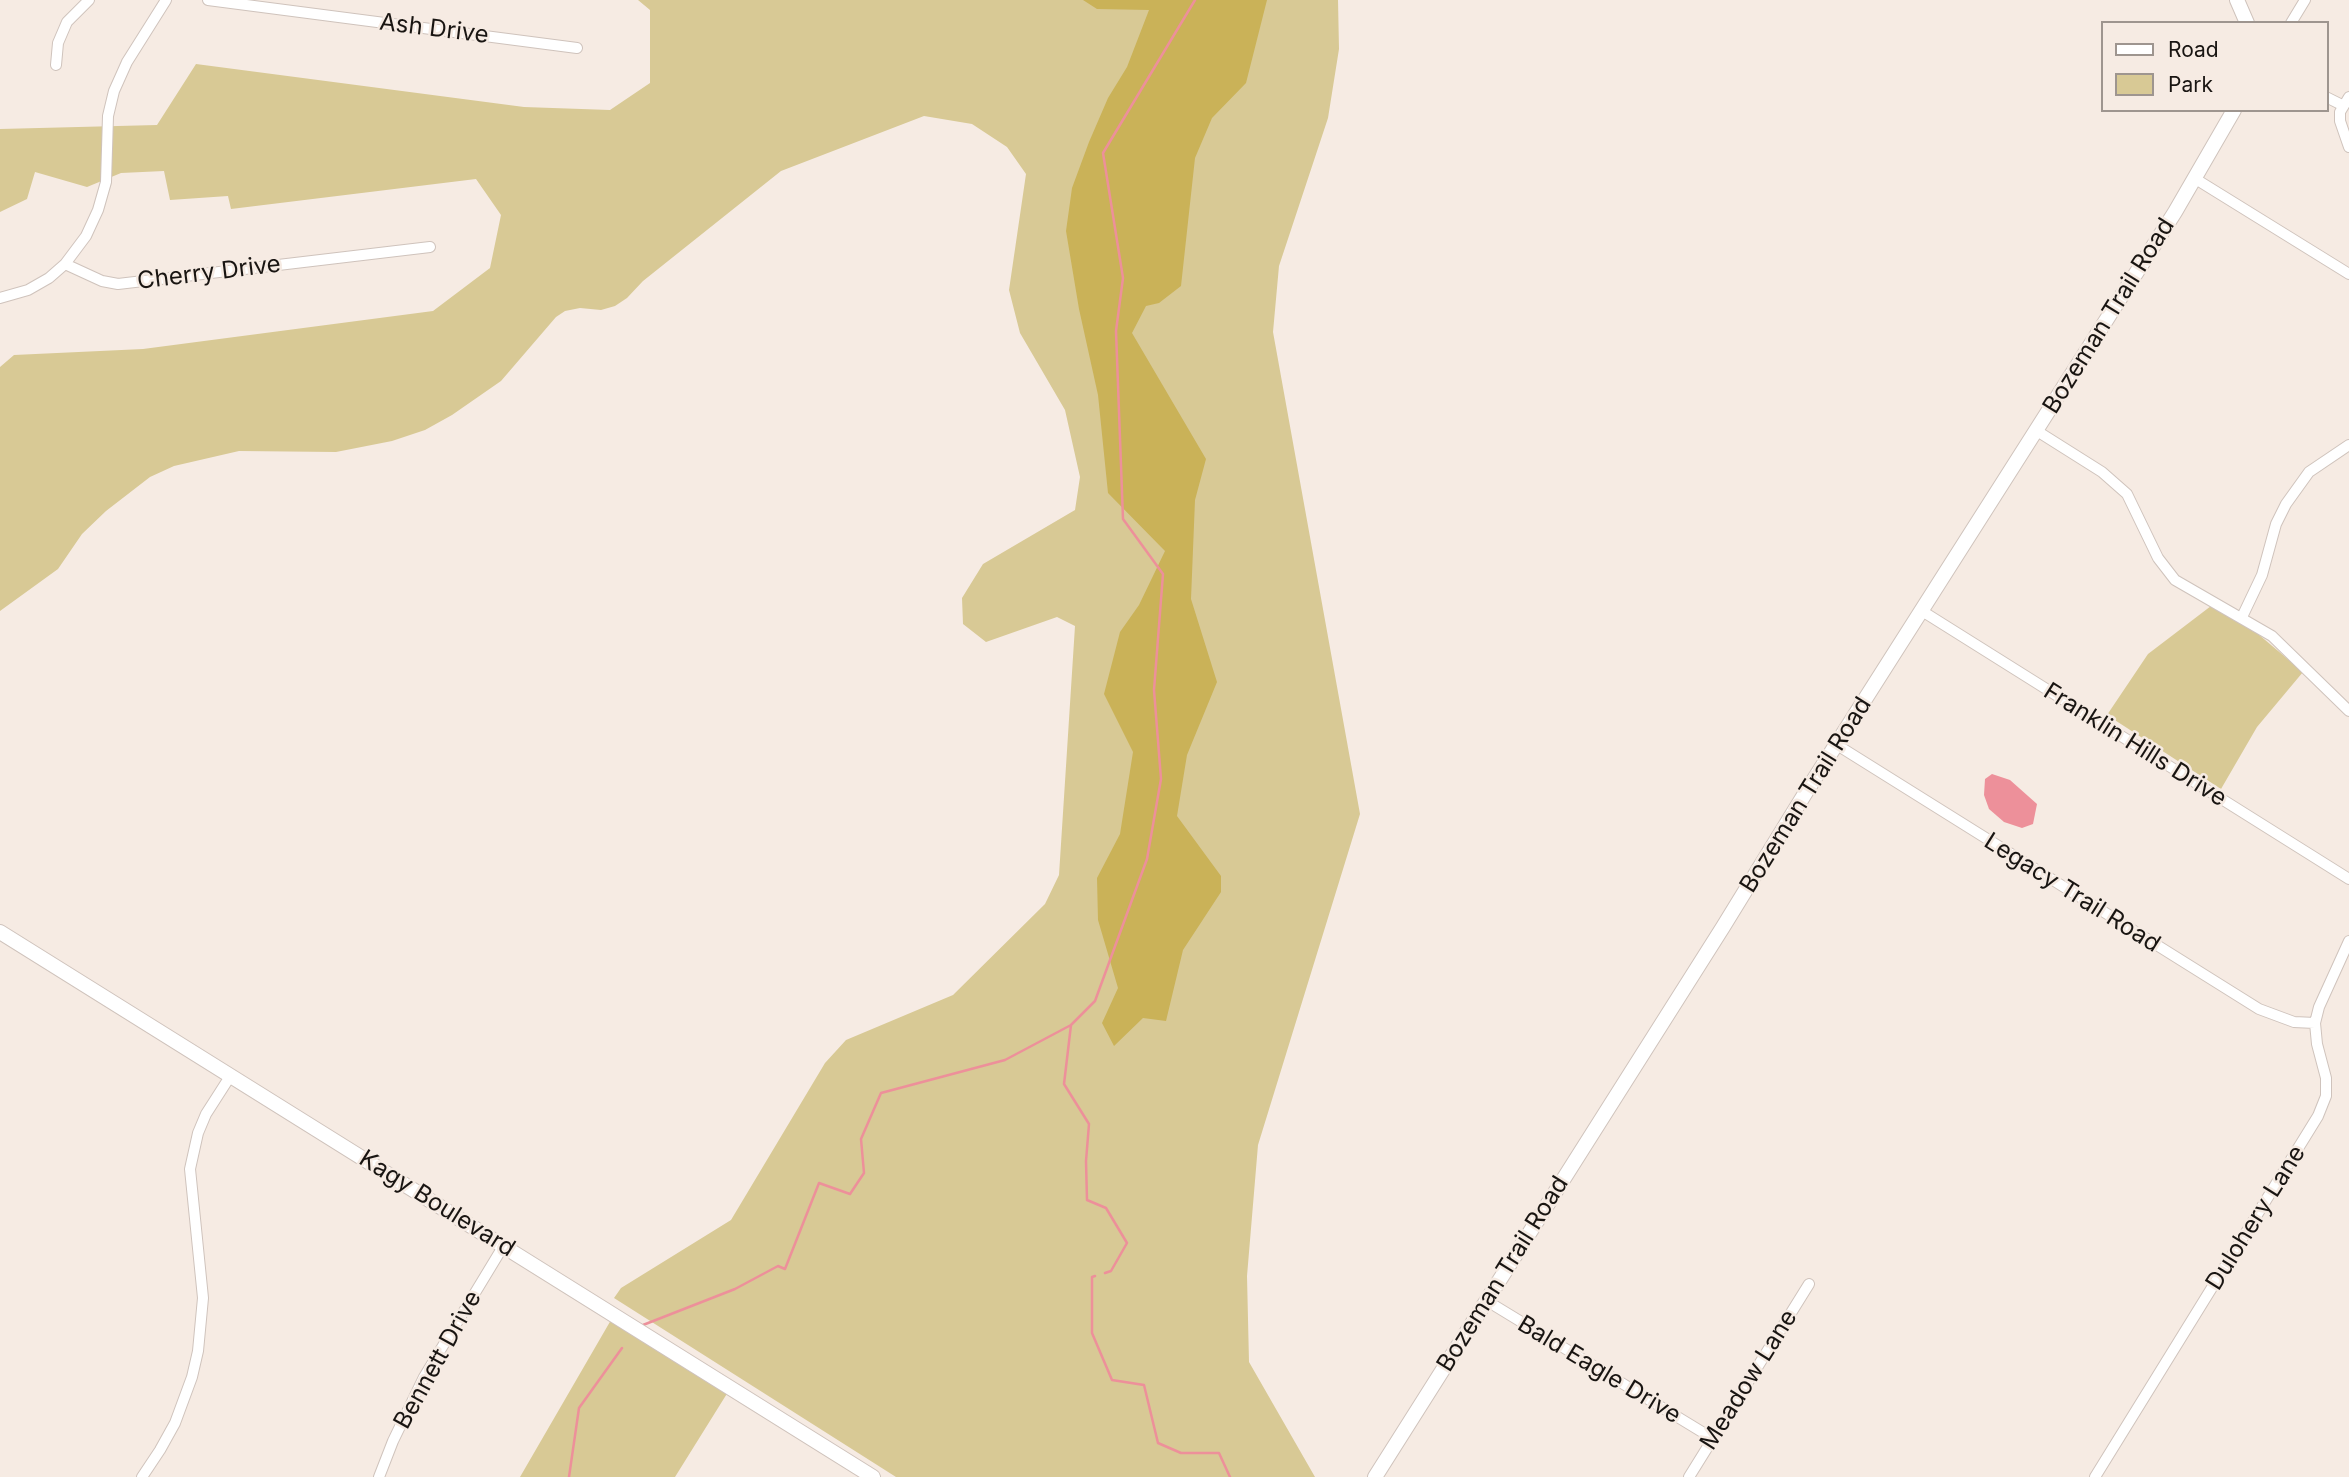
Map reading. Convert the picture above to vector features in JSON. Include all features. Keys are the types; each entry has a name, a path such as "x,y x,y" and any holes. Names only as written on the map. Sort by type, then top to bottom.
{"street":[{"path":"56,65 58,43 67,22 89,0"},
{"path":"0,298 28,290 49,278 65,264 86,236 98,210 106,182 108,117 117,83 166,0"},
{"name":"Ash Drive","path":"208,0 577,48"},
{"path":"2238,0 2246,21"},
{"path":"2292,21 2305,0"},
{"path":"2328,97 2346,101 2340,121 2349,148"},
{"name":"Bozeman Trail Road","path":"1376,1476 2037,431 2233,112"},
{"path":"2194,178 2349,274"},
{"name":"Cherry Drive","path":"65,264 102,281 118,284 430,247"},
{"path":"2037,431 2102,472 2127,494 2158,558 2175,580 2272,636 2349,711"},
{"path":"2242,617 2262,575 2276,524 2286,504 2309,472 2349,445"},
{"name":"Franklin Hills Drive","path":"1922,611 2349,878"},
{"name":"Legacy Trail Road","path":"1837,745 2259,1009 2294,1022 2315,1023"},
{"name":"Kagy Boulevard","path":"0,932 873,1477"},
{"name":"Dulohery Lane","path":"2095,1477 2318,1116 2326,1096 2326,1078 2317,1044 2315,1023 2319,1007 2349,941"},
{"path":"142,1477 175,1423 192,1377 198,1351 203,1298 190,1169 198,1133 206,1114 231,1075"},
{"name":"Bennett Drive","path":"379,1477 424,1377 504,1245"},
{"name":"Meadow Lane","path":"1689,1477 1809,1284"},
{"name":"Bald Eagle Drive","path":"1487,1301 1712,1438"}],"green space":[{"path":"638,0 1338,0 1339,49 1328,118 1279,266 1273,332 1360,814 1258,1145 1247,1276 1249,1362 1315,1477 896,1477 614,1298 621,1288 731,1220 825,1063 846,1040 953,995 1045,904 1059,875 1075,626 1057,617 986,642 963,624 962,598 983,564 1075,510 1080,477 1065,410 1020,333 1009,290 1026,174 1007,147 972,124 924,116 781,171 615,306 601,310 580,308 565,311 556,317 501,381 452,415 425,430 392,441 336,452 239,451 174,466 150,477 106,511 82,534 58,569 0,611 0,367 14,355 143,349 433,311 490,268 501,215 476,179 231,209 228,196 170,200 164,171 121,173 87,187 35,172 27,199 0,212 0,129 157,125 196,64 524,107 610,110 650,83 650,10"},
{"path":"2211,606 2258,634 2303,672 2257,727 2221,789 2107,715 2148,654"},
{"path":"611,1320 728,1392 675,1477 520,1477"}],"shaded area":[{"path":"1083,0 1267,0 1246,83 1212,118 1195,158 1181,286 1159,303 1146,306 1132,333 1206,459 1195,500 1191,599 1217,682 1187,755 1177,816 1221,876 1221,892 1183,950 1166,1021 1143,1018 1114,1046 1102,1023 1118,988 1098,920 1097,878 1120,834 1133,752 1104,694 1120,632 1139,605 1165,551 1108,493 1098,395 1079,309 1066,231 1072,188 1089,142 1108,98 1127,67 1149,10 1097,9"},
{"path":"1992,774 2010,780 2037,804 2033,824 2022,828 2004,822 1989,809 1984,795 1985,779"}],"waterway":[{"path":"643,1325 735,1289 778,1266 785,1269 819,1183 850,1194 864,1173 861,1139 881,1093 1005,1060 1071,1025 1095,1001 1147,859 1161,779 1154,690 1163,574 1123,519 1116,331 1123,278 1103,153 1195,0"},
{"path":"1071,1025 1064,1084 1089,1124 1087,1200 1106,1208 1127,1243 1111,1271 1105,1273"},
{"path":"1095,1276 1092,1277 1092,1333 1112,1380 1144,1385 1158,1443 1181,1453 1219,1453 1230,1477"},
{"path":"569,1477 579,1408 622,1348"}]}
